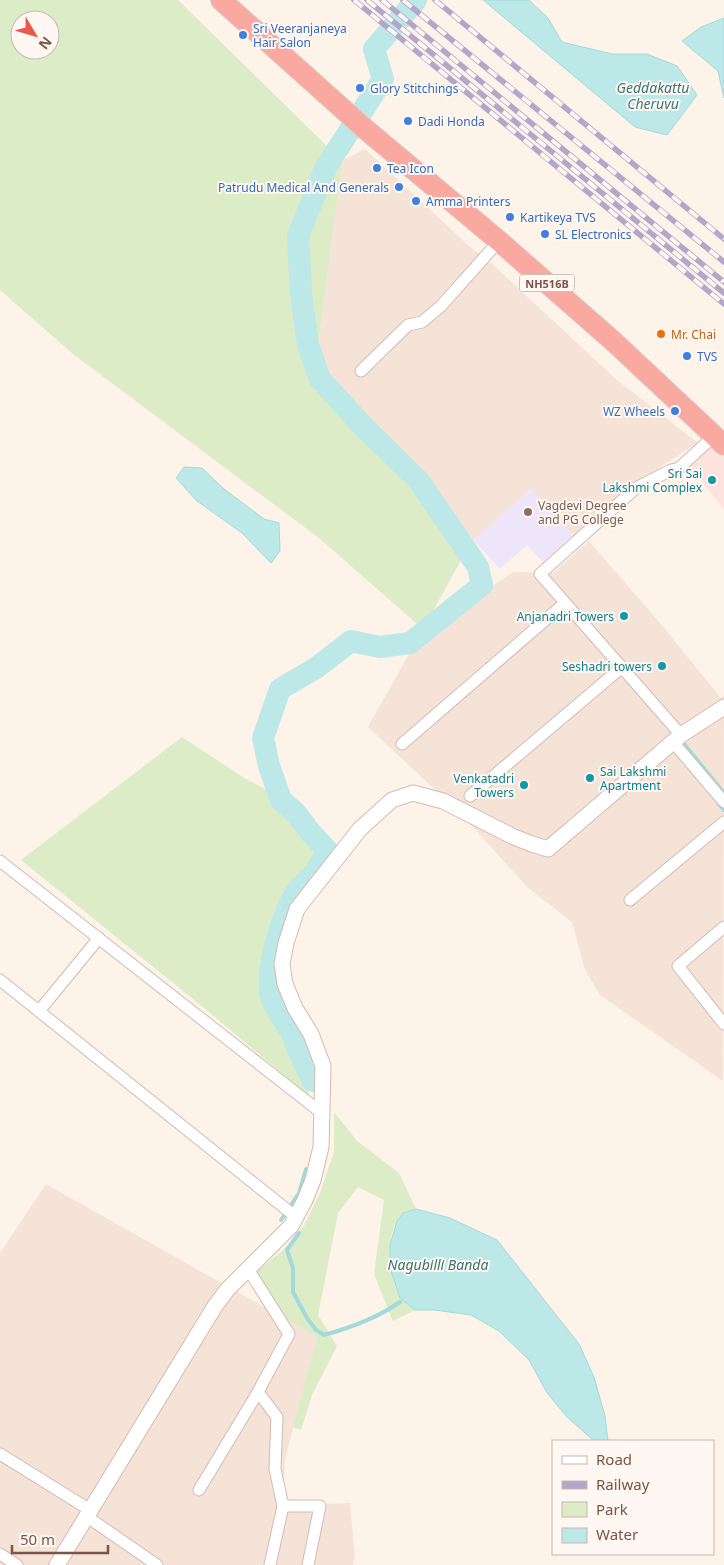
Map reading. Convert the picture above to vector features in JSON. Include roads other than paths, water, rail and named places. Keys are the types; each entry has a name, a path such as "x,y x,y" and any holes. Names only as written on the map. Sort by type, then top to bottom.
{"highway":[{"name":"NH516B","path":"221,0 364,128 499,241 613,341 719,440"}],"street":[{"path":"361,371 408,325 422,322 441,306 499,241"},
{"path":"719,440 679,468 671,470 636,488 540,574 622,668 724,802"},
{"path":"402,744 565,603"},
{"path":"470,796 622,668"},
{"path":"57,1565 214,1306 227,1290 291,1226 312,1180 322,1147 323,1066 311,1034 295,1008 285,984 282,964 297,909 360,829 392,800 413,793 443,801 514,836 548,849 677,739 724,707"},
{"path":"630,900 724,822"},
{"path":"0,861 323,1114"},
{"path":"724,927 678,966 724,1024"},
{"path":"39,1011 99,938"},
{"path":"0,980 295,1216"},
{"path":"199,1490 258,1392 289,1334 248,1269"},
{"path":"258,1392 277,1417 275,1469 283,1506 270,1565"},
{"path":"0,1454 88,1513 157,1565"},
{"path":"283,1506 320,1506 308,1565"},
{"path":"0,1554 17,1565"}],"water":[{"name":"Geddakattu Cheruvu","path":"483,0 529,0 548,18 562,42 612,54 647,54 677,66 697,95 667,135 635,127"},
{"name":"Geddakattu Cheruvu","path":"724,18 724,98 718,71 682,41 701,27"},
{"path":"184,467 202,468 224,489 264,519 279,523 280,551 271,563 242,533 197,501 176,478"},
{"name":"Nagubilli Banda","path":"416,1209 450,1218 497,1240 579,1344 594,1377 605,1416 608,1440 593,1440 567,1417 547,1393 529,1360 499,1331 471,1315 435,1310 415,1310 400,1298 390,1268 390,1245 397,1221 403,1213"}],"waterway":[{"path":"313,1081 291,1032 273,1002 270,992 270,981 273,953 286,912 298,890 314,874 328,851 296,813 281,800 269,766 263,738 280,689 316,668 351,641 380,647 410,643 482,585 478,567 419,481 362,425 320,379 308,345 301,294 298,236 326,167 383,79 374,49 416,0"},
{"path":"684,744 724,793"},
{"path":"719,804 724,810"},
{"path":"281,1220 299,1193 306,1169"},
{"path":"299,1233 287,1250 293,1268 293,1292 316,1330 324,1335 344,1329 373,1318 400,1302"}],"railway":[{"path":"354,0 724,304"},
{"path":"367,0 724,293"},
{"path":"382,0 724,282"},
{"path":"403,0 724,262"},
{"path":"435,0 724,239"}],"place":[{"name":"Sri Veeranjaneya Hair Salon","path":"243,35"},
{"name":"Glory Stitchings","path":"360,88"},
{"name":"Dadi Honda","path":"408,121"},
{"name":"Tea Icon","path":"377,168"},
{"name":"Patrudu Medical And Generals","path":"399,187"},
{"name":"Amma Printers","path":"416,201"},
{"name":"Kartikeya TVS","path":"510,217"},
{"name":"SL Electronics","path":"545,234"},
{"name":"Mr. Chai","path":"661,334"},
{"name":"TVS","path":"687,356"},
{"name":"WZ Wheels","path":"675,411"},
{"name":"Sri Sai Lakshmi Complex","path":"712,480"},
{"name":"Vagdevi Degree and PG College","path":"528,512"},
{"name":"Anjanadri Towers","path":"624,616"},
{"name":"Seshadri towers","path":"662,666"},
{"name":"Sai Lakshmi Apartment","path":"590,778"},
{"name":"Venkatadri Towers","path":"524,785"}]}
